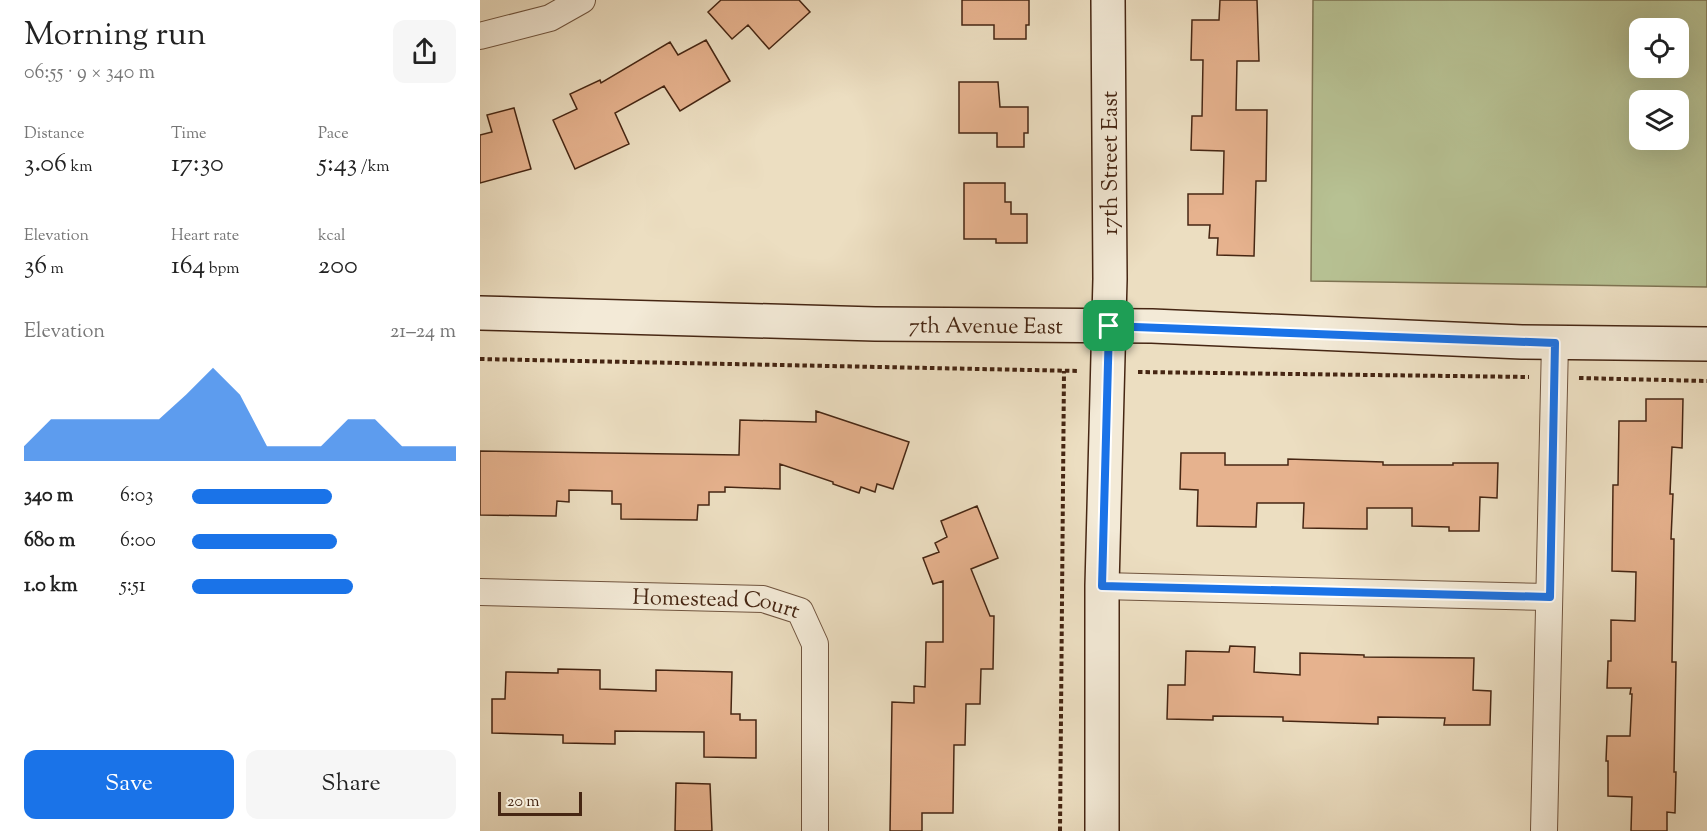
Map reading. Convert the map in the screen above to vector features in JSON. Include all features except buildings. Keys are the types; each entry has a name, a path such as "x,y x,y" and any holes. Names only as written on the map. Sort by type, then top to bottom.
{"street":[{"path":"480,36 550,18 582,0"},
{"name":"17th Street East","path":"1102,831 1102,586 1109,326 1108,0"},
{"name":"7th Avenue East","path":"480,313 875,324 1109,326 1555,343 1707,344"},
{"path":"1545,831 1555,343"},
{"path":"1102,586 1550,597"},
{"name":"Homestead Court","path":"480,592 763,599 800,610 815,644 815,831"}],"path":[{"path":"1060,831 1064,371"}],"green space":[{"path":"1313,0 1707,0 1707,287 1311,281"}],"route":[{"path":"1109,326 1555,343 1550,597 1102,586 1109,326"}]}
